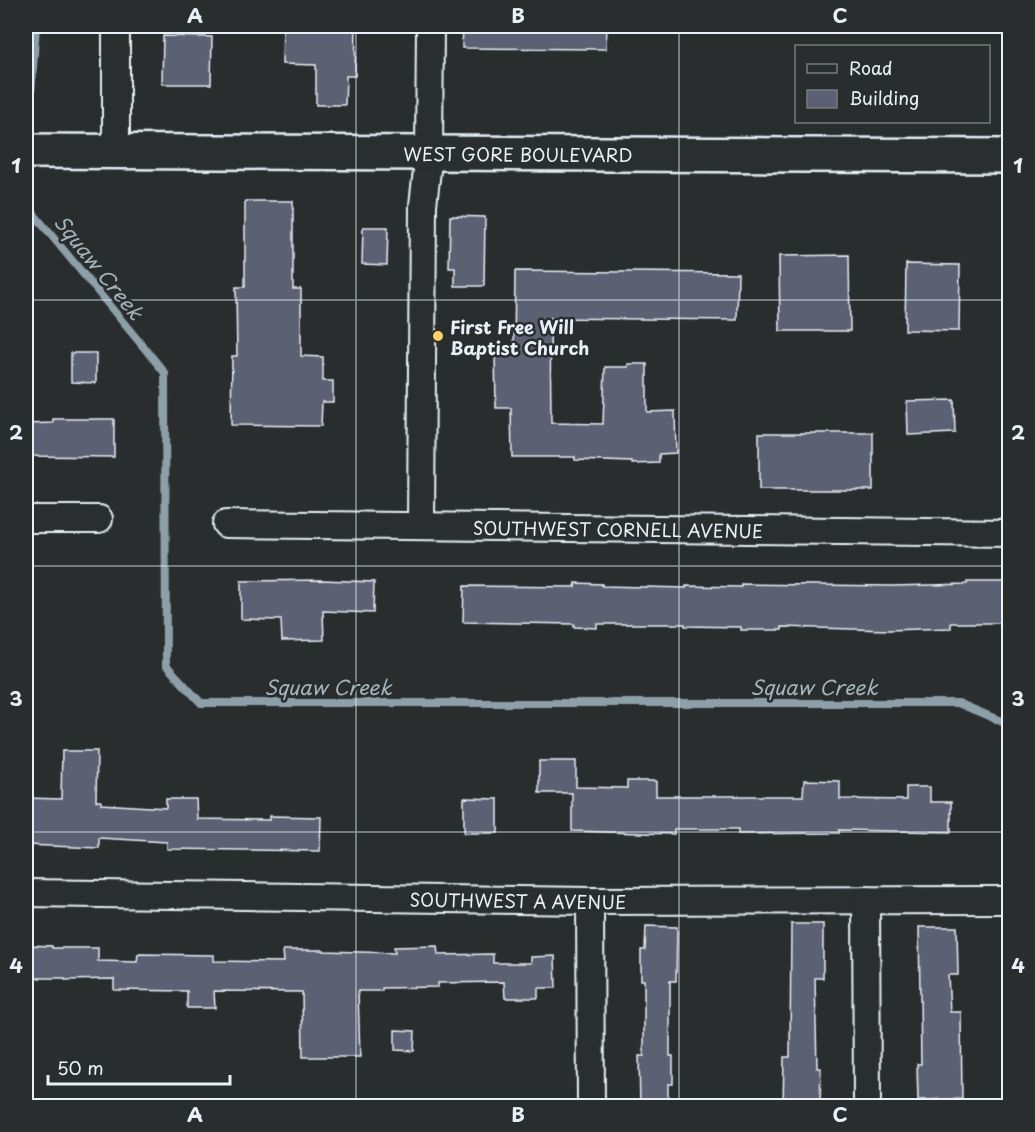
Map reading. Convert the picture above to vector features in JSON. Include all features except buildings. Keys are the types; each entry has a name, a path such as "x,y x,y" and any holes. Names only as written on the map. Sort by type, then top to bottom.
{"main road":[{"name":"WEST GORE BOULEVARD","path":"26,151 1010,156"}],"street":[{"path":"116,26 116,151"},
{"path":"421,526 423,206 429,153 430,26"},
{"path":"26,519 99,519"},
{"name":"SOUTHWEST CORNELL AVENUE","path":"226,524 1010,533"},
{"name":"SOUTHWEST A AVENUE","path":"26,893 590,901 1006,900"},
{"path":"866,900 867,1107"},
{"path":"590,901 591,1107"}],"waterway":[{"name":"Squaw Creek","path":"31,95 36,26"},
{"name":"Squaw Creek","path":"28,207 165,373 166,665 201,703 958,703 1010,725"}],"place":[{"name":"First Free Will Baptist Church","path":"438,336"}]}
